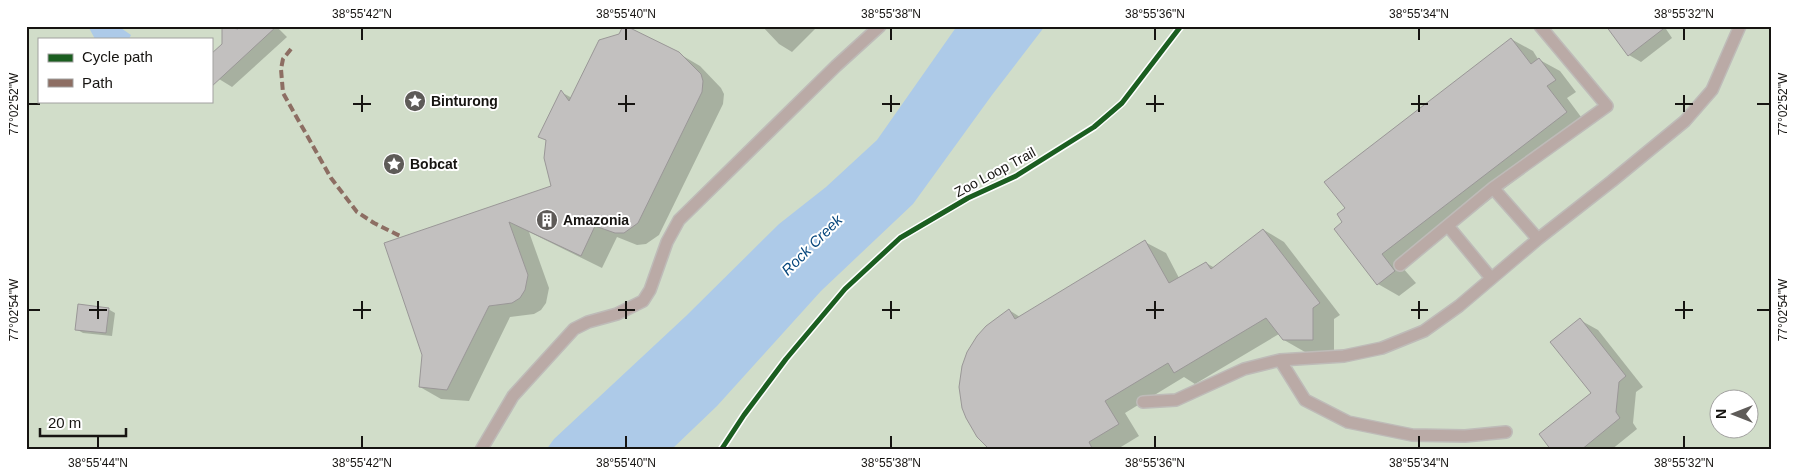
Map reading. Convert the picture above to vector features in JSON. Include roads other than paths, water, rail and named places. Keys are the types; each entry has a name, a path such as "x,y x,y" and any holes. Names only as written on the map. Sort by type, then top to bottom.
{"lane":[{"path":"481,450 513,396 574,329 588,322 617,314 642,302 650,290 667,242 679,220 829,73 880,26"},
{"path":"1400,265 1493,188 1607,106 1540,26"},
{"path":"1143,402 1176,400 1244,369 1280,360 1344,356 1382,348 1424,331 1459,306 1538,239 1685,121 1712,90 1740,26"},
{"path":"1493,188 1538,239"},
{"path":"1448,226 1491,278"},
{"path":"1280,360 1305,400 1348,422 1412,434 1465,436 1506,432"}],"water":[{"path":"88,26 118,26 131,35 130,38 94,38"},
{"name":"Rock Creek","path":"957,26 1045,26 913,204 821,291 717,406 671,450 546,450 554,439 686,316 779,224 826,187 877,140"}],"place":[{"name":"Binturong","path":"415,101"},
{"name":"Bobcat","path":"394,164"},
{"name":"Amazonia","path":"547,220"}]}
